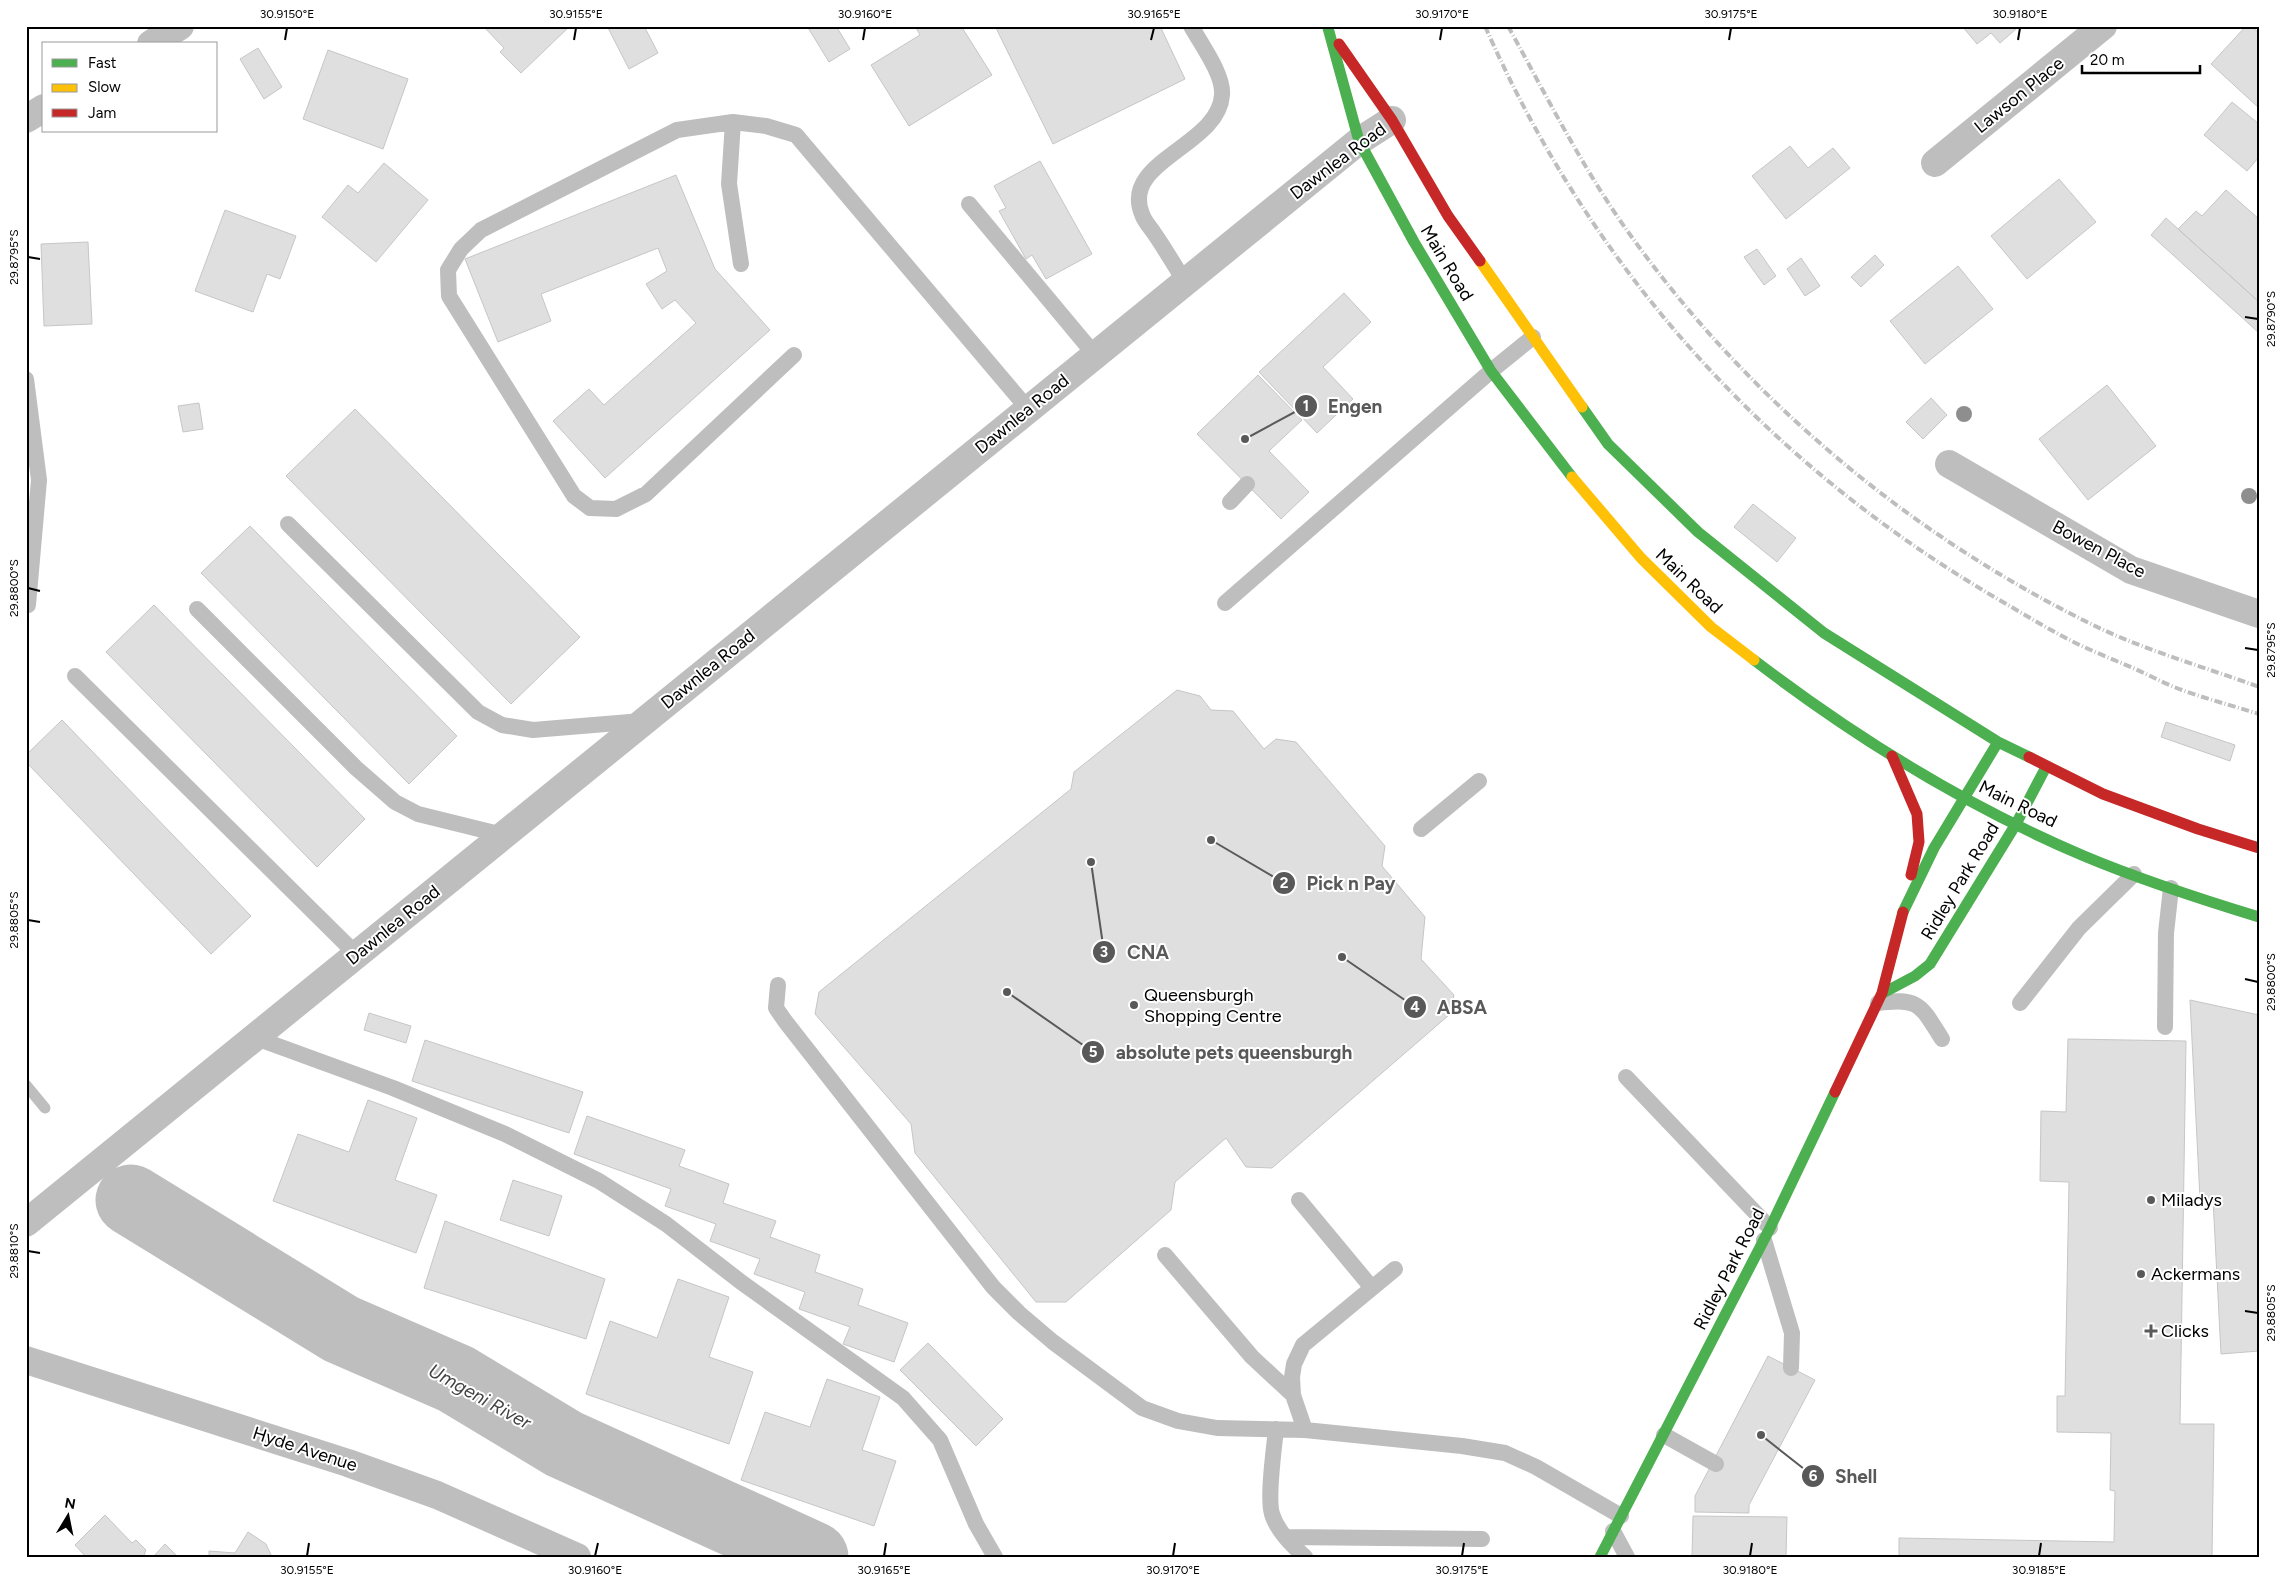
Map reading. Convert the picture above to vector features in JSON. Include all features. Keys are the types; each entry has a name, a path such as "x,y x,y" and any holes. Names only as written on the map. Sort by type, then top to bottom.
{"main road":[{"name":"Main Road","path":"1327,27 1392,120 1448,216 1608,444 1698,532 1824,634 1998,742 2103,794 2198,829 2259,848"},
{"name":"Main Road","path":"1327,27 1359,141 1414,242 1491,371 1573,478 1641,558 1711,627 1801,696 1892,756 1964,797 2085,856 2170,888 2259,917"},
{"name":"Ridley Park Road","path":"1600,1557 1767,1234 1881,998 1891,951 1902,916 1929,859 1998,742"},
{"path":"1892,756 1917,814 1919,842 1902,916"},
{"name":"Ridley Park Road","path":"1881,998 1930,964 2016,824 2046,767"}],"street":[{"path":"154,42 180,26"},
{"name":"Lawson Place","path":"1934,163 2103,26"},
{"path":"26,119 42,109"},
{"name":"Dawnlea Road","path":"26,1223 1359,141 1392,120"},
{"name":"Bowen Place","path":"1948,464 2131,570 2259,614"},
{"name":"Hyde Avenue","path":"26,1360 348,1462 437,1495 577,1557"}],"lane":[{"path":"1186,282 1142,214 1139,196 1144,180 1156,166 1211,123 1219,109 1222,95 1220,80 1192,26"},
{"path":"733,122 729,184 741,264"},
{"path":"794,355 646,494 616,509 590,508 574,496 448,296 448,270 461,249 481,230 677,130 733,122 766,126 796,136 1028,409"},
{"path":"969,204 1095,355"},
{"path":"1225,603 1491,371 1533,337"},
{"path":"26,379 39,480 28,605"},
{"path":"1230,502 1247,484"},
{"path":"288,524 478,712 502,725 533,730 644,720"},
{"path":"198,609 356,768 395,802 418,814 504,835"},
{"path":"75,676 357,954"},
{"path":"1421,829 1479,781"},
{"path":"2020,1003 2079,928 2134,874"},
{"path":"2164,1027 2166,933 2170,888"},
{"path":"778,985 776,1008 785,1021 993,1287 1019,1313 1053,1342 1142,1408 1178,1421 1217,1428 1305,1430 1462,1446 1505,1453 1536,1466 1621,1516"},
{"path":"1881,998 1900,1000 1920,1006 1942,1039"},
{"path":"256,1038 393,1088 505,1134 599,1181 666,1224 741,1282 903,1398 940,1440 976,1524 995,1557"},
{"path":"1626,1077 1767,1234 1792,1334 1791,1368"},
{"path":"1299,1200 1372,1288"},
{"path":"1164,1255 1252,1357 1293,1395"},
{"path":"1305,1430 1293,1395 1292,1377 1294,1364 1303,1345 1395,1269"},
{"path":"1276,1429 1272,1514 1285,1537 1305,1557"},
{"path":"1664,1435 1716,1464"},
{"path":"1613,1531 1627,1557"},
{"path":"1285,1537 1482,1539"}],"building":[{"path":"483,26 570,26 521,73 500,52 504,48"},
{"path":"607,26 644,26 658,53 629,69"},
{"path":"807,26 836,26 850,49 829,62"},
{"path":"915,26 961,26 992,75 909,126 871,65 920,35"},
{"path":"995,26 1160,26 1185,79 1053,144"},
{"path":"1962,26 2014,26 2016,29 2000,43 1991,33 1977,44"},
{"path":"2246,26 2251,26 2259,33 2259,108 2211,64"},
{"path":"258,48 282,87 264,99 240,59"},
{"path":"328,50 408,79 383,149 303,119"},
{"path":"2232,102 2259,124 2259,157 2247,171 2204,135"},
{"path":"1790,146 1808,168 1833,148 1850,168 1786,219 1752,176"},
{"path":"1040,161 1092,254 1046,279 1032,255 1026,259 999,211 1006,208 994,186"},
{"path":"384,163 428,200 376,262 322,217 348,185 358,193"},
{"path":"676,175 715,269 770,330 605,478 553,421 589,389 604,405 696,323 675,300 662,309 646,284 667,271 658,248 541,294 551,321 498,342 465,259"},
{"path":"2059,179 2096,222 2027,279 1991,236"},
{"path":"2226,190 2259,219 2259,298 2257,300 2178,229 2196,211 2202,216"},
{"path":"225,210 296,236 280,279 267,274 253,312 195,291"},
{"path":"2166,218 2259,302 2259,333 2151,235"},
{"path":"88,242 92,324 44,326 41,244"},
{"path":"1757,249 1776,276 1764,285 1744,257"},
{"path":"1875,255 1884,265 1861,287 1851,277"},
{"path":"1801,258 1820,286 1805,296 1787,269"},
{"path":"1958,266 1993,309 1925,364 1890,321"},
{"path":"1344,293 1371,322 1323,367 1353,399 1317,433 1259,372"},
{"path":"1258,375 1302,420 1269,451 1309,492 1281,519 1197,434"},
{"path":"2107,385 2156,446 2088,500 2039,439"},
{"path":"1931,398 1947,415 1923,439 1906,422"},
{"path":"199,403 203,429 183,432 178,406"},
{"path":"355,409 580,637 511,704 286,476"},
{"path":"1753,504 1796,538 1777,562 1734,527"},
{"path":"250,526 457,736 409,784 201,573"},
{"path":"154,605 365,819 317,867 106,652"},
{"name":"Queensburgh Shopping Centre","path":"1177,690 1200,696 1211,710 1233,711 1264,749 1276,739 1296,742 1385,846 1382,866 1425,917 1421,959 1454,995 1449,1015 1272,1168 1246,1167 1226,1138 1175,1182 1171,1210 1066,1302 1036,1302 915,1153 911,1124 815,1014 819,992 1071,789 1074,772"},
{"path":"62,720 251,916 211,954 26,762 26,755"},
{"path":"2166,722 2235,745 2230,761 2161,737"},
{"path":"2190,1000 2259,1015 2259,1351 2221,1354 2213,1199 2200,1199"},
{"path":"369,1013 411,1026 406,1043 364,1030"},
{"path":"2068,1039 2186,1041 2180,1424 2214,1424 2212,1557 1899,1557 1899,1538 2114,1542 2115,1491 2110,1490 2111,1433 2057,1432 2057,1396 2065,1396 2069,1182 2040,1181 2041,1111 2066,1112"},
{"path":"425,1040 583,1092 569,1133 412,1081"},
{"path":"368,1100 417,1118 395,1180 437,1195 416,1253 273,1201 298,1134 349,1152"},
{"path":"587,1116 685,1150 679,1166 729,1184 723,1203 776,1221 770,1237 820,1255 815,1272 863,1289 858,1305 908,1323 894,1362 843,1344 850,1327 799,1309 805,1292 754,1274 760,1259 710,1241 716,1224 665,1206 671,1189 574,1154"},
{"path":"513,1180 562,1196 549,1236 500,1220"},
{"path":"445,1221 605,1279 586,1339 424,1288"},
{"path":"678,1279 729,1297 709,1357 753,1372 729,1444 586,1394 610,1321 657,1338"},
{"path":"928,1343 1003,1419 976,1446 900,1370"},
{"path":"1768,1356 1815,1380 1749,1505 1749,1513 1695,1512 1695,1496"},
{"path":"827,1379 880,1397 862,1450 896,1461 874,1526 741,1480 765,1412 810,1427"},
{"path":"105,1515 132,1543 136,1540 146,1550 144,1555 148,1557 86,1557 75,1545"},
{"path":"1693,1516 1787,1517 1786,1557 1692,1557"},
{"path":"248,1532 266,1544 272,1557 209,1557 209,1551 235,1553"},
{"path":"165,1544 178,1557 153,1557"}],"waterway":[{"name":"Umgeni River","path":"26,1085 45,1108"},
{"name":"Umgeni River","path":"131,1200 341,1329 456,1379 564,1444 813,1557"}],"railway":[{"path":"1485,26 1529,117 1580,203 1636,283 1699,358 1768,428 1842,493 1923,552 2008,605 2081,646 2176,688 2259,714"},
{"path":"1508,26 1597,186 1631,236 1677,296 1727,353 1780,407 1836,457 1896,504 1958,548 2022,588 2109,633 2259,687"}],"traffic: fast":[{"path":"1328,28 1359,141 1414,242 1491,371 1572,477"},
{"path":"1582,407 1608,444 1698,532 1824,633 1998,742 2029,757"},
{"path":"1754,660 1872,743 1955,793 1997,815 2105,865 2171,889 2259,917"},
{"path":"1903,912 1934,848 1998,742"},
{"path":"1883,993 1915,976 1930,964 2016,824 2046,767"},
{"path":"1600,1557 1770,1228 1835,1092"}],"traffic: slow":[{"path":"1480,261 1582,407"},
{"path":"1572,477 1641,558 1711,627 1754,660"}],"traffic: jam":[{"path":"1339,44 1392,120 1448,216 1480,261"},
{"path":"1892,756 1917,814 1919,842 1911,875"},
{"path":"2029,757 2103,794 2198,829 2259,848"},
{"path":"1835,1092 1882,993 1903,912"}],"place":[{"name":"Engen","path":"1245,439"},
{"name":"Pick n Pay","path":"1211,840"},
{"name":"CNA","path":"1091,862"},
{"name":"ABSA","path":"1342,957"},
{"name":"absolute pets queensburgh","path":"1007,992"},
{"name":"Queensburgh Shopping Centre","path":"1134,1005"},
{"name":"Miladys","path":"2151,1200"},
{"name":"Ackermans","path":"2141,1274"},
{"name":"Clicks","path":"2151,1331"},
{"name":"Shell","path":"1761,1435"}]}
